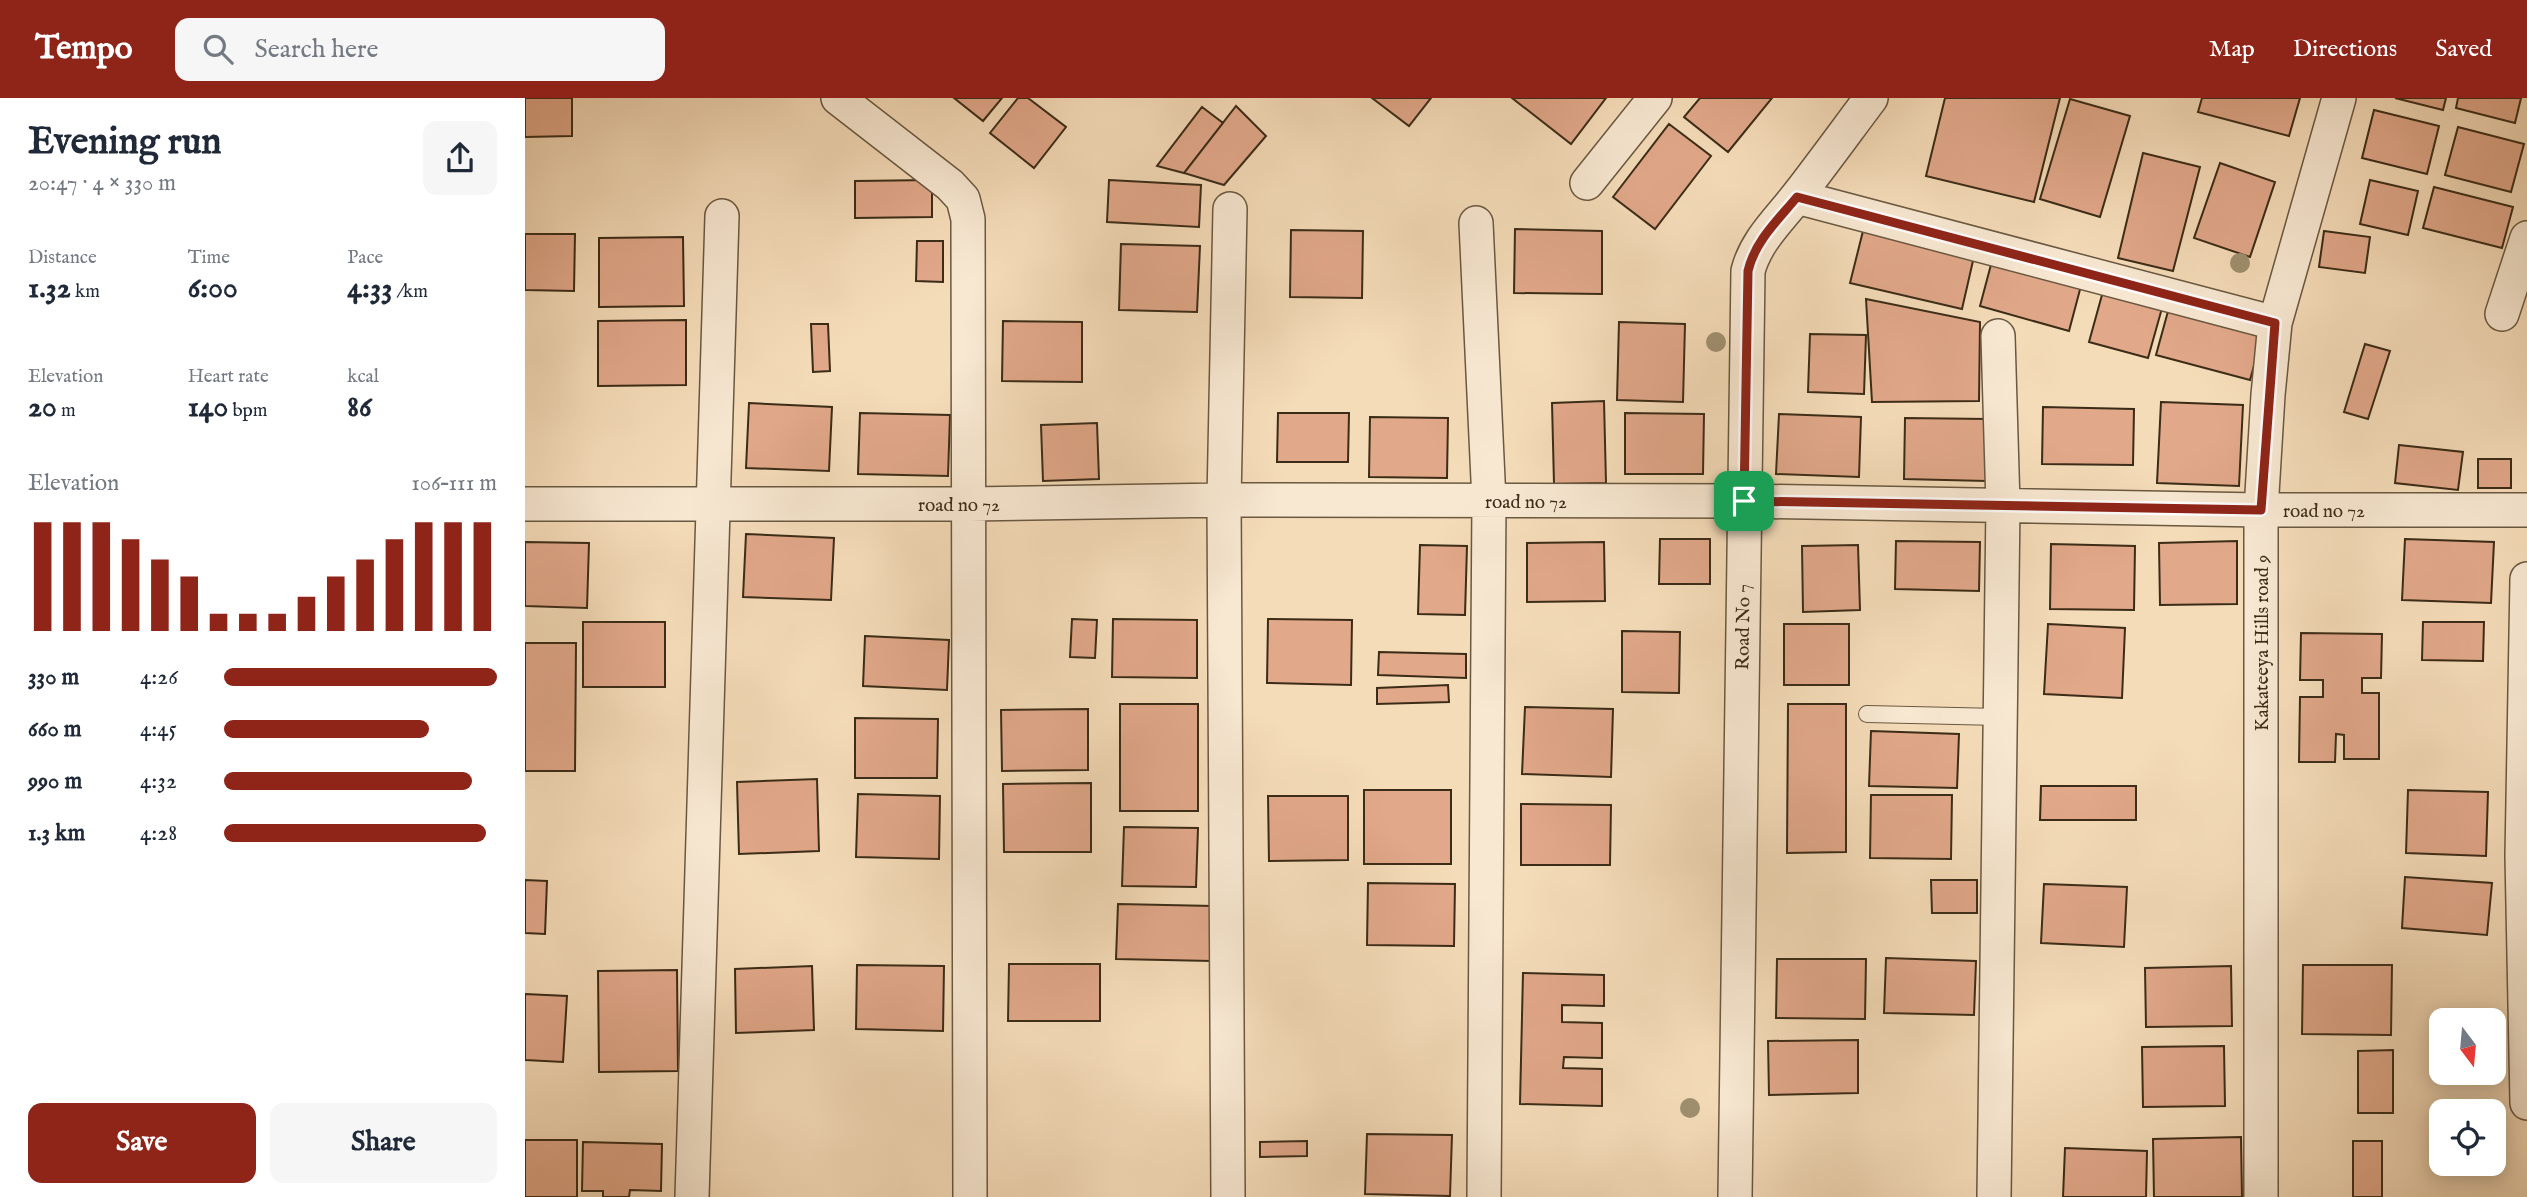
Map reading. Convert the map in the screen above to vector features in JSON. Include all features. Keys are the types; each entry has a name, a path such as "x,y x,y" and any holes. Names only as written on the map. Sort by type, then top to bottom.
{"street":[{"path":"838,98 950,185 963,199 968,219 970,1197"},
{"path":"1587,183 1655,98"},
{"name":"Road No 7","path":"1735,1197 1748,271 1752,255 1761,240 1797,197 1871,98"},
{"name":"Kakateeya Hills road 9","path":"2262,1197 2261,510 2275,323 2339,98"},
{"path":"1797,197 2275,323"},
{"path":"1228,1197 1224,500 1230,209"},
{"path":"692,1197 722,216"},
{"path":"1476,223 1489,501 1485,1197"},
{"path":"2502,314 2527,238"},
{"path":"1994,1197 2003,505 1998,336"},
{"name":"road no 72","path":"525,504 970,504 1224,500 1744,501 2261,510 2527,510"},
{"path":"2527,579 2524,856 2527,1103"}],"lane":[{"path":"1867,714 2000,717"}],"building":[{"path":"525,98 572,98 572,136 525,137"},
{"path":"954,98 1002,98 983,121"},
{"path":"1018,98 1028,98 1066,127 1034,168 990,133"},
{"path":"1372,98 1431,98 1409,126"},
{"path":"1512,98 1606,98 1571,144"},
{"path":"1700,98 1772,98 1728,152 1684,117"},
{"path":"1945,98 2060,98 2034,202 1926,176"},
{"path":"2202,98 2300,98 2289,136 2198,112"},
{"path":"2395,98 2446,98 2443,110"},
{"path":"2458,98 2521,98 2515,123 2456,108"},
{"path":"2070,99 2130,116 2100,217 2040,199"},
{"path":"1236,106 1266,136 1224,185 1184,173"},
{"path":"1202,107 1223,123 1184,173 1157,166"},
{"path":"2374,110 2439,126 2427,174 2362,158"},
{"path":"1669,124 1711,156 1655,229 1613,197"},
{"path":"2458,127 2524,144 2511,192 2445,175"},
{"path":"2143,153 2200,167 2173,271 2118,258"},
{"path":"2220,163 2275,182 2250,257 2194,238"},
{"path":"932,180 932,217 855,218 855,181"},
{"path":"1109,180 1201,185 1199,227 1107,222"},
{"path":"2370,180 2418,191 2408,235 2360,224"},
{"path":"2434,187 2513,207 2502,248 2423,228"},
{"path":"1864,227 1975,252 1962,309 1850,283"},
{"path":"1515,229 1602,231 1602,294 1514,293"},
{"path":"1291,230 1363,231 1362,298 1290,297"},
{"path":"2324,231 2370,237 2365,273 2319,267"},
{"path":"525,234 575,234 574,291 525,290"},
{"path":"683,237 684,306 599,307 599,238"},
{"path":"917,241 943,241 943,282 916,281"},
{"path":"1121,244 1200,246 1197,312 1119,310"},
{"path":"1993,257 2082,282 2069,331 1980,306"},
{"path":"2105,284 2164,301 2148,358 2089,342"},
{"path":"1866,299 1980,322 1979,401 1872,402"},
{"path":"2170,304 2264,330 2250,380 2156,355"},
{"path":"686,320 686,385 598,386 598,321"},
{"path":"1003,321 1082,322 1082,382 1002,381"},
{"path":"1619,322 1685,324 1683,402 1617,400"},
{"path":"811,324 828,324 830,371 813,372"},
{"path":"1810,334 1866,335 1864,394 1808,392"},
{"path":"2365,344 2390,351 2368,419 2344,412"},
{"path":"1604,401 1606,483 1554,484 1552,403"},
{"path":"2161,402 2243,405 2239,486 2157,483"},
{"path":"749,403 832,407 829,471 746,468"},
{"path":"2043,407 2134,409 2133,465 2042,464"},
{"path":"860,413 950,415 948,476 858,474"},
{"path":"1278,413 1349,413 1348,462 1277,462"},
{"path":"1625,413 1704,414 1703,474 1625,474"},
{"path":"1779,414 1861,417 1859,477 1776,474"},
{"path":"1370,417 1448,418 1447,478 1369,477"},
{"path":"1905,418 1988,419 1986,481 1904,479"},
{"path":"1097,423 1099,479 1043,481 1041,425"},
{"path":"2399,445 2463,452 2458,490 2395,483"},
{"path":"2478,459 2511,459 2511,488 2478,488"},
{"path":"746,534 834,538 831,600 743,597"},
{"path":"1660,539 1710,539 1710,584 1659,584"},
{"path":"2405,539 2494,542 2491,603 2402,600"},
{"path":"1896,541 1980,542 1979,591 1895,589"},
{"path":"2237,541 2237,604 2160,605 2159,543"},
{"path":"525,542 589,543 587,608 525,606"},
{"path":"1604,542 1605,601 1527,602 1527,543"},
{"path":"2051,544 2135,546 2134,610 2050,609"},
{"path":"1420,545 1467,546 1465,615 1418,614"},
{"path":"1858,545 1860,610 1803,612 1802,546"},
{"path":"1072,619 1097,620 1095,658 1070,657"},
{"path":"1113,619 1197,620 1197,678 1112,677"},
{"path":"1268,619 1352,620 1351,685 1267,683"},
{"path":"583,622 665,622 665,687 583,687"},
{"path":"2423,622 2484,622 2483,661 2422,660"},
{"path":"1784,624 1849,624 1849,685 1784,685"},
{"path":"2048,624 2125,628 2122,698 2044,694"},
{"path":"1622,631 1680,632 1679,693 1622,692"},
{"path":"2301,633 2382,634 2381,678 2362,678 2362,693 2379,693 2379,759 2344,759 2344,735 2336,734 2335,762 2299,762 2300,697 2323,697 2323,680 2300,680"},
{"path":"865,636 949,640 947,690 863,686"},
{"path":"525,643 576,643 575,771 525,771"},
{"path":"1379,652 1466,654 1466,678 1378,675"},
{"path":"1448,685 1449,702 1377,704 1377,688"},
{"path":"1120,704 1198,704 1198,811 1120,811"},
{"path":"1788,704 1846,704 1846,852 1787,853"},
{"path":"1525,707 1613,709 1611,777 1522,774"},
{"path":"1088,709 1088,770 1002,771 1001,710"},
{"path":"855,718 938,719 937,778 855,778"},
{"path":"1871,731 1959,734 1957,788 1869,786"},
{"path":"817,779 819,851 739,854 737,782"},
{"path":"1091,783 1091,852 1004,852 1003,784"},
{"path":"2041,786 2136,786 2136,820 2040,820"},
{"path":"1364,790 1451,790 1451,864 1364,864"},
{"path":"2408,790 2488,792 2486,856 2406,853"},
{"path":"858,794 940,796 939,859 856,857"},
{"path":"1871,795 1952,795 1951,859 1870,858"},
{"path":"1268,796 1348,796 1348,860 1269,861"},
{"path":"1521,804 1611,805 1610,865 1521,865"},
{"path":"1124,827 1198,828 1196,887 1122,886"},
{"path":"2405,877 2492,883 2487,935 2402,928"},
{"path":"525,880 547,881 545,934 525,933"},
{"path":"1931,880 1977,880 1977,913 1932,913"},
{"path":"1368,883 1455,884 1454,946 1367,945"},
{"path":"2044,884 2127,887 2124,947 2041,943"},
{"path":"1118,904 1213,906 1212,961 1116,959"},
{"path":"1886,958 1976,961 1974,1015 1884,1013"},
{"path":"1777,959 1866,959 1865,1019 1776,1018"},
{"path":"1009,964 1100,964 1100,1021 1008,1021"},
{"path":"857,965 944,966 943,1031 856,1029"},
{"path":"2303,965 2392,965 2391,1035 2302,1034"},
{"path":"812,966 814,1030 736,1033 735,969"},
{"path":"2231,966 2232,1026 2146,1027 2145,968"},
{"path":"677,970 678,1071 599,1072 598,971"},
{"path":"1523,973 1604,975 1604,1006 1562,1005 1562,1022 1602,1023 1602,1058 1564,1057 1563,1068 1602,1069 1602,1106 1520,1104"},
{"path":"525,994 567,996 563,1062 525,1060"},
{"path":"1858,1040 1858,1093 1769,1095 1768,1041"},
{"path":"2224,1046 2225,1106 2143,1107 2142,1047"},
{"path":"2393,1050 2393,1113 2358,1113 2358,1051"},
{"path":"1367,1134 1452,1135 1450,1196 1365,1194"},
{"path":"2241,1137 2242,1197 2154,1197 2153,1139"},
{"path":"525,1140 577,1140 577,1197 525,1197"},
{"path":"1307,1141 1307,1156 1260,1157 1260,1142"},
{"path":"2353,1141 2382,1141 2382,1197 2353,1197"},
{"path":"583,1142 662,1144 661,1191 630,1190 629,1197 603,1197 603,1191 582,1191"},
{"path":"2065,1148 2147,1151 2146,1197 2063,1197"}],"route":[{"path":"1797,197 2275,323 2261,510 1744,501 1748,271 1752,255 1761,240 1797,197"}]}
